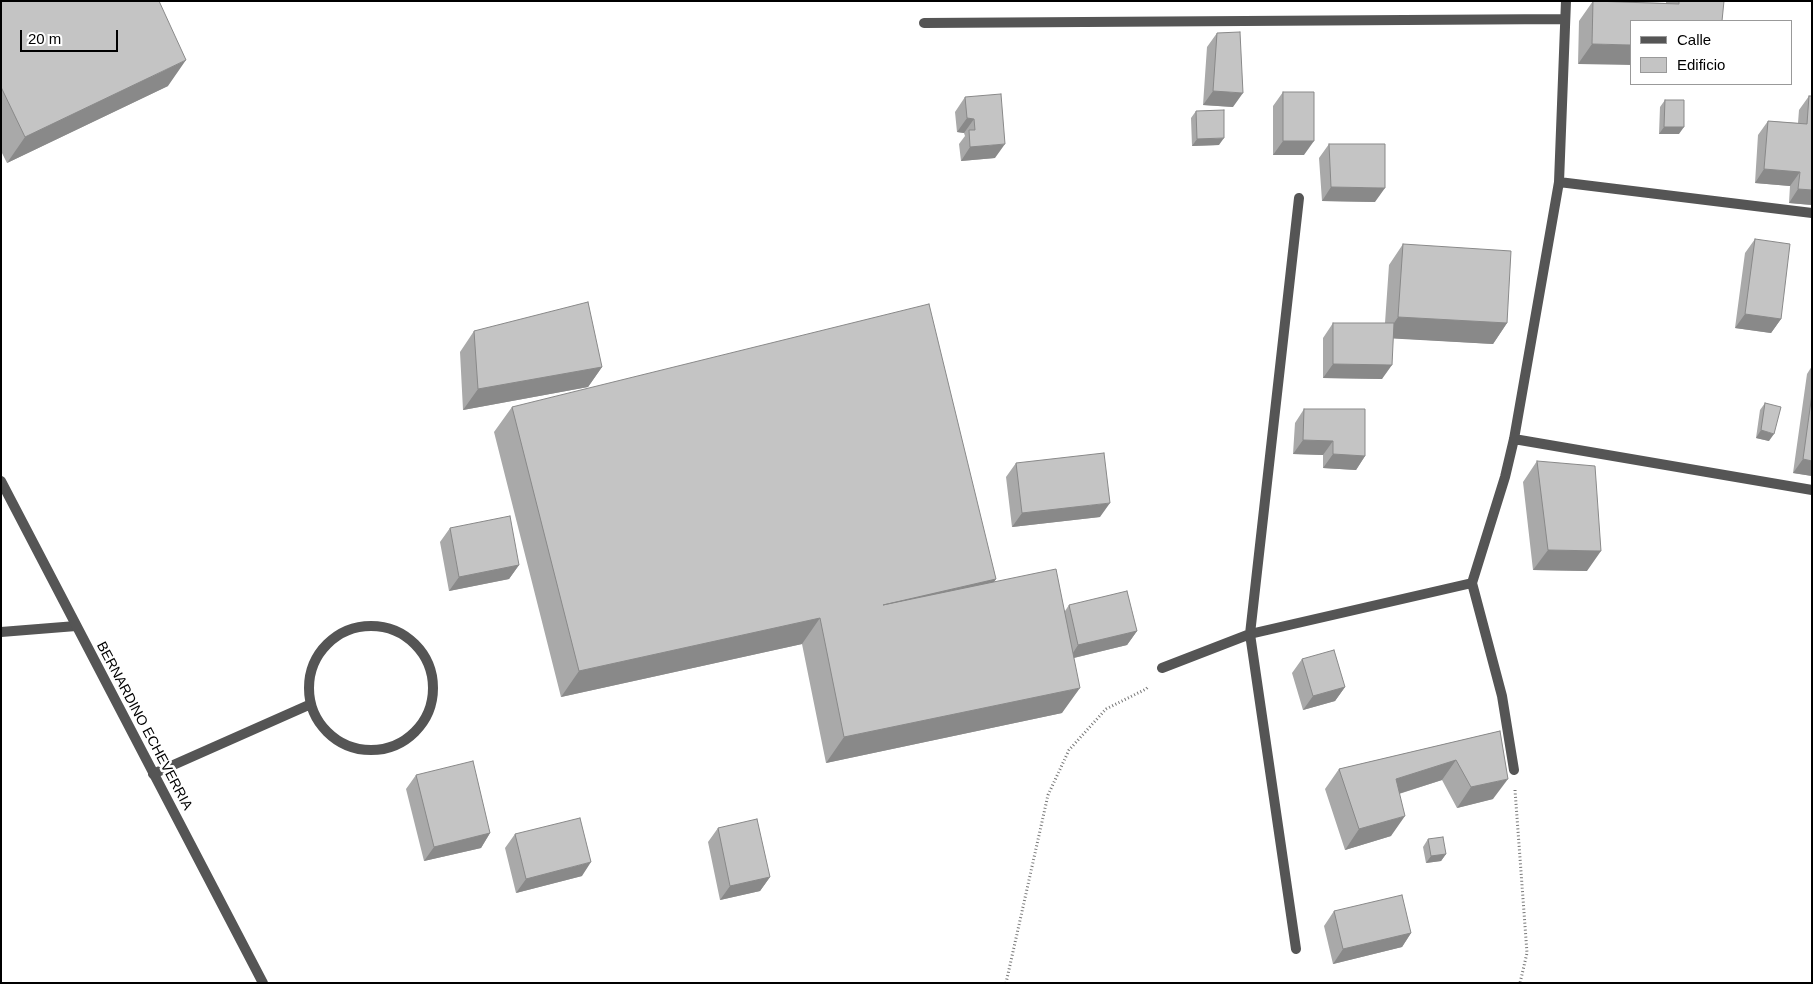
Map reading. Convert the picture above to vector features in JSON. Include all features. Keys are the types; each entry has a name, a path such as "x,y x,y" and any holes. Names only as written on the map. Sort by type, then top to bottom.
{"street":[{"path":"1514,770 1502,696 1472,583 1505,477 1514,439 1559,182 1566,1"},
{"path":"924,23 1565,19"},
{"path":"1559,182 1812,214"},
{"path":"1296,949 1250,634 1298,198"},
{"path":"1514,439 1812,490"},
{"name":"BERNARDINO ECHEVERRIA","path":"1,481 263,983"},
{"path":"1162,668 1250,634 1472,583"},
{"path":"1,632 76,626"},
{"path":"364,626 381,627 398,632 413,642 424,656 431,672 433,690 430,707 422,723 410,736 387,748 361,750 344,744 329,734 318,721 311,704 309,687 312,669 320,653 332,640 347,631 364,626"},
{"path":"153,774 311,704"}],"path":[{"path":"1006,983 1048,795 1069,750 1106,709 1146,689 1162,668"},
{"path":"1514,770 1527,953 1520,983"}],"building":[{"path":"1,1 159,1 186,60 25,137 1,87"},
{"path":"1593,1 1679,4 1679,1 1724,1 1722,20 1630,20 1630,45 1592,44"},
{"path":"1240,32 1243,93 1213,91 1217,33"},
{"path":"1283,92 1314,92 1314,141 1283,141"},
{"path":"1001,94 1005,144 970,147 969,130 975,130 974,119 967,118 965,97"},
{"path":"1809,96 1812,96 1812,190 1798,189 1800,172 1764,169 1768,121 1807,124"},
{"path":"1665,100 1684,100 1684,127 1664,127"},
{"path":"1224,110 1224,138 1197,139 1196,111"},
{"path":"1329,144 1385,144 1385,188 1331,187"},
{"path":"1755,239 1790,244 1781,319 1745,314"},
{"path":"1403,244 1511,251 1507,323 1398,317"},
{"path":"588,302 602,367 478,389 474,331"},
{"path":"929,304 996,579 883,605 1056,569 1080,688 844,737 820,618 579,671 512,407"},
{"path":"1333,323 1394,323 1392,365 1333,364"},
{"path":"1812,394 1812,461 1803,459"},
{"path":"1765,403 1781,407 1774,434 1761,430"},
{"path":"1304,409 1365,409 1365,456 1333,454 1333,441 1303,440"},
{"path":"1104,453 1110,503 1022,513 1016,463"},
{"path":"1537,461 1595,466 1601,551 1548,550"},
{"path":"510,516 519,565 459,577 450,528"},
{"path":"1127,591 1137,631 1078,645 1069,605"},
{"path":"1334,650 1345,687 1313,696 1302,659"},
{"path":"1500,731 1508,779 1471,787 1456,760 1396,779 1405,816 1359,829 1339,769"},
{"path":"473,761 490,833 434,847 416,775"},
{"path":"580,818 591,862 526,879 515,834"},
{"path":"757,819 770,877 730,886 718,828"},
{"path":"1443,837 1446,854 1431,856 1428,839"},
{"path":"1402,895 1411,933 1343,949 1334,911"}]}
